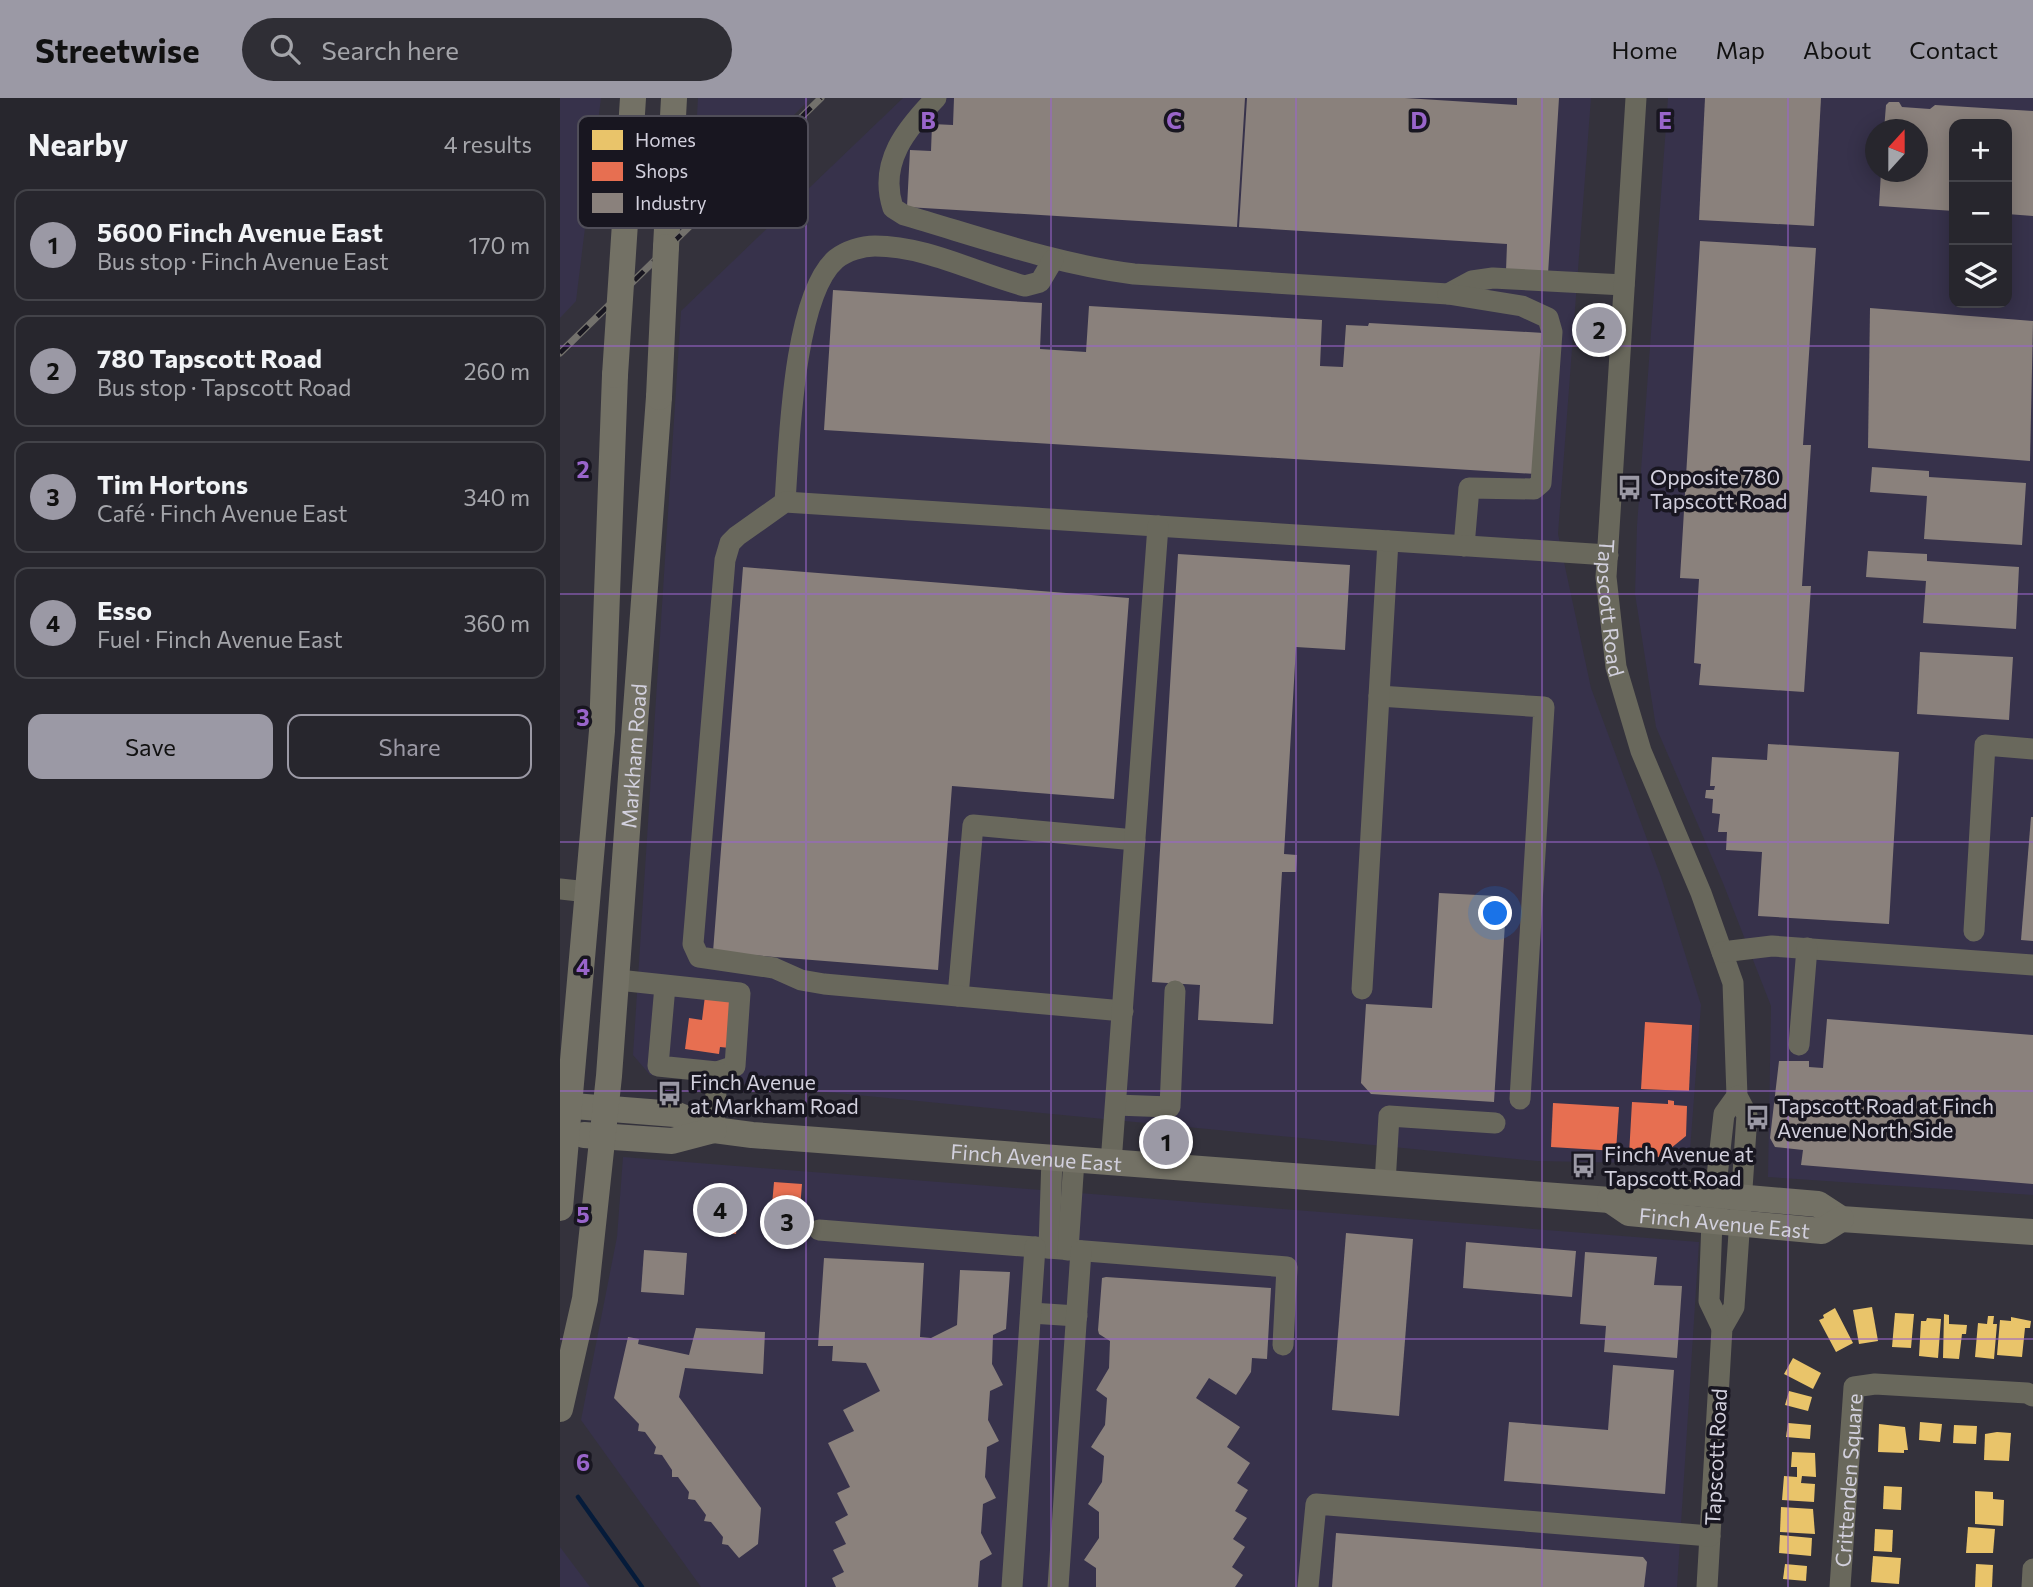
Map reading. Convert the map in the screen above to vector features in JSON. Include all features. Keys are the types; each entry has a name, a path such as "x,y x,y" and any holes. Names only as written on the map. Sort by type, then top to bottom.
{"main road":[{"name":"Markham Road","path":"632,116 633,98"},
{"name":"Markham Road","path":"673,116 674,98"},
{"name":"Markham Road","path":"560,1208 564,1105 588,892 602,731 615,375 625,228"},
{"name":"Markham Road","path":"560,1409 587,1285 618,980 659,397 667,228"},
{"name":"Finch Avenue East","path":"564,1105 674,1114 714,1130 1610,1200 1633,1189 1713,1208 1741,1211 1818,1204 1841,1219 2033,1232"},
{"name":"Finch Avenue East","path":"563,1133 672,1141 714,1130"}],"street":[{"path":"936,98 897,144 891,169 893,208 904,215 1094,270 1448,294 1522,306 1548,318 1552,332 1541,483 1534,489 1469,488 1464,546"},
{"name":"Tapscott Road","path":"1636,98 1606,577 1616,667 1641,751 1701,893 1733,983 1737,1096 1747,1115 1734,1307 1722,1328 1707,1587"},
{"path":"785,502 801,349 819,285 836,259 852,250 873,246 896,248 1025,286 1040,282 1053,260"},
{"path":"1448,294 1472,281 1493,278 1624,285"},
{"path":"1123,1011 824,985 801,980 774,968 707,960 695,952 726,551 737,536 785,502 1608,555"},
{"path":"1111,1163 1158,526"},
{"path":"1362,989 1388,541"},
{"path":"1379,696 1544,707 1520,1099"},
{"path":"1974,931 1985,745 2033,749"},
{"path":"958,996 973,825 1135,840"},
{"path":"560,890 588,892"},
{"path":"1722,952 1772,946 2033,965"},
{"path":"1799,1045 1807,948"},
{"path":"618,980 740,993 735,1066 717,1072 658,1066 665,986"},
{"path":"1116,1105 1170,1107 1175,991"},
{"path":"714,1130 717,1072"},
{"name":"Tapscott Road","path":"1722,1328 1709,1301 1713,1208 1724,1114 1737,1096"},
{"path":"1385,1183 1389,1116 1495,1123"},
{"path":"1058,1587 1077,1316 1058,1249 1063,1159"},
{"path":"820,1230 1287,1267 1283,1345"},
{"path":"1012,1587 1031,1313 1058,1249"},
{"path":"1031,1313 1077,1316"},
{"name":"Crittenden Square","path":"1840,1587 1854,1387 1875,1384 2027,1393 2033,1396"},
{"path":"1308,1587 1316,1504 1710,1536"},
{"path":"2032,1587 2033,1569"}],"shaded area":[{"path":"560,98 601,98 599,116 578,116 578,228 585,228 576,301 560,318"},
{"path":"698,98 811,98 793,116 697,116"},
{"path":"903,98 1591,98 1558,534 1591,688 1661,877 1701,1005 1689,1164 1537,1161 650,1075 633,1055 681,311 768,228 808,228 808,189"},
{"path":"1668,98 2033,98 2033,1195 1768,1177 1771,1006 1723,883 1656,727 1635,594 1637,526"},
{"path":"623,1157 1699,1242 1677,1587 701,1587 581,1420 617,1237"},
{"path":"560,1547 590,1587 560,1587"}],"building: Homes":[{"path":"1872,1307 1878,1341 1859,1344 1853,1310"},
{"path":"1835,1308 1853,1343 1836,1352 1819,1320"},
{"path":"1895,1313 1914,1314 1911,1348 1892,1347"},
{"path":"1944,1314 1949,1315 1949,1324 1967,1325 1966,1334 1962,1334 1959,1359 1943,1358"},
{"path":"1988,1316 1994,1316 1993,1324 1997,1324 1994,1359 1975,1357 1978,1323 1987,1324"},
{"path":"2011,1317 2031,1321 2030,1328 2025,1328 2022,1357 1997,1355 2000,1320 2011,1321"},
{"path":"1927,1318 1941,1319 1938,1358 1919,1356 1921,1321 1926,1321"},
{"path":"1793,1358 1821,1373 1813,1389 1784,1374"},
{"path":"1789,1391 1812,1397 1808,1411 1785,1405"},
{"path":"1920,1422 1942,1424 1940,1442 1919,1440"},
{"path":"1788,1423 1811,1425 1810,1439 1786,1437"},
{"path":"1879,1424 1905,1427 1908,1450 1904,1450 1904,1453 1878,1452"},
{"path":"1954,1425 1977,1426 1976,1444 1953,1443"},
{"path":"2011,1433 2009,1461 1984,1460 1985,1434"},
{"path":"1792,1452 1815,1453 1816,1477 1802,1476 1801,1483 1815,1484 1814,1502 1782,1500 1784,1476 1797,1477 1797,1467 1791,1467"},
{"path":"1884,1486 1902,1487 1901,1510 1883,1509"},
{"path":"1975,1491 1993,1492 1993,1499 2004,1500 2003,1526 1975,1524"},
{"path":"1781,1507 1813,1509 1815,1534 1780,1532"},
{"path":"1968,1527 1995,1529 1993,1553 1966,1553"},
{"path":"1875,1529 1893,1530 1892,1552 1874,1551"},
{"path":"1780,1535 1812,1538 1811,1556 1779,1553"},
{"path":"1873,1556 1901,1558 1899,1584 1871,1582"},
{"path":"1785,1564 1807,1566 1806,1581 1783,1579"},
{"path":"1976,1564 1993,1565 1992,1587 1975,1587"}],"building: Shops":[{"path":"705,996 736,1000 730,1048 720,1047 719,1054 685,1049 689,1018 702,1020"},
{"path":"1645,1022 1692,1025 1689,1091 1641,1089"},
{"path":"1668,1100 1674,1101 1674,1105 1687,1106 1686,1136 1660,1157 1629,1155 1632,1102 1668,1104"},
{"path":"1553,1103 1619,1107 1616,1151 1551,1147"},
{"path":"774,1182 802,1184 797,1245 791,1244 792,1230 770,1228"},
{"path":"708,1188 740,1192 736,1234 705,1231"}],"building: Industry":[{"path":"954,98 1245,98 1237,227 907,207 910,150 931,151 932,124 953,125"},
{"path":"1247,98 1405,98 1517,105 1517,98 1559,98 1548,274 1506,271 1507,244 1239,227"},
{"path":"1705,98 1821,98 1814,226 1699,220"},
{"path":"1889,102 1899,102 1902,107 1930,109 1935,105 2033,111 2033,216 2012,214 2012,119 1949,119 1949,211 1879,206 1880,182 1928,182 1928,119 1885,119 1886,105"},
{"path":"1700,241 1816,248 1803,445 1811,445 1802,586 1811,586 1804,692 1699,685 1701,664 1694,663 1699,579 1680,578"},
{"path":"833,290 1042,303 1040,349 1086,352 1089,306 1322,320 1320,366 1343,367 1346,325 1368,326 1369,323 1544,333 1536,474 824,430"},
{"path":"1870,308 2033,321 2030,461 1868,448"},
{"path":"1872,467 1929,471 1929,477 2026,483 2022,545 1924,539 1927,496 1870,492"},
{"path":"1868,551 1927,554 1927,561 2019,567 2016,629 1923,623 1926,581 1866,577"},
{"path":"1178,554 1350,565 1345,650 1296,647 1284,854 1297,855 1296,872 1282,872 1273,1024 1198,1020 1200,985 1152,982"},
{"path":"743,567 1129,598 1114,799 952,786 938,970 713,952"},
{"path":"1920,652 2013,657 2009,720 1917,714"},
{"path":"1768,744 1899,752 1889,924 1758,916 1762,852 1726,850 1727,832 1718,832 1720,814 1712,813 1713,799 1705,798 1706,790 1714,790 1715,786 1710,786 1712,757 1767,760"},
{"path":"2033,817 2033,941 2021,940"},
{"path":"1439,893 1497,896 1506,907 1494,1102 1371,1094 1361,1083 1366,1004 1432,1008"},
{"path":"1827,1019 2033,1035 2033,1184 1801,1165 1803,1150 1775,1147 1770,1138 1779,1061 1809,1061 1809,1067 1823,1068"},
{"path":"1346,1233 1413,1239 1399,1416 1332,1410"},
{"path":"1466,1242 1576,1251 1572,1297 1463,1288"},
{"path":"644,1250 687,1253 684,1295 641,1292"},
{"path":"1585,1252 1657,1257 1654,1285 1682,1286 1677,1358 1604,1352 1606,1326 1580,1324"},
{"path":"824,1258 924,1263 920,1337 931,1338 957,1325 960,1270 1010,1272 1006,1329 993,1335 992,1364 1003,1385 990,1391 988,1420 999,1441 987,1447 985,1477 996,1498 983,1504 981,1533 992,1554 980,1561 978,1587 836,1587 832,1578 844,1572 833,1550 846,1544 835,1522 848,1515 837,1493 850,1487 828,1443 854,1431 843,1410 880,1391 866,1363 832,1361 833,1346 818,1346"},
{"path":"1102,1278 1271,1288 1267,1359 1252,1358 1251,1372 1236,1395 1209,1378 1196,1398 1240,1427 1227,1447 1250,1463 1237,1483 1248,1490 1235,1511 1247,1518 1233,1539 1245,1547 1232,1567 1243,1575 1235,1587 1096,1587 1096,1568 1084,1560 1099,1538 1099,1512 1088,1504 1102,1482 1104,1456 1091,1447 1105,1425 1107,1398 1096,1390 1109,1368 1110,1341 1099,1334 1098,1330"},
{"path":"696,1328 765,1332 763,1374 685,1368 679,1397 761,1508 758,1544 739,1558 728,1545 722,1544 723,1537 711,1522 704,1521 706,1515 695,1500 688,1499 689,1492 678,1477 672,1477 672,1470 662,1455 654,1454 656,1447 645,1432 638,1431 639,1424 614,1398 628,1337 639,1339 638,1344 689,1355"},
{"path":"1613,1365 1674,1370 1665,1494 1504,1481 1509,1422 1608,1430"},
{"path":"1336,1533 1643,1557 1647,1562 1644,1587 1332,1587"}],"waterway":[{"path":"578,1497 642,1587"}],"railway":[{"path":"803,116 821,98"},
{"path":"560,353 688,228"}],"place":[{"name":"780 Tapscott Road","path":"1599,330"},
{"name":"Opposite 780 Tapscott Road","path":"1630,488"},
{"name":"Finch Avenue at Markham Road","path":"670,1093"},
{"name":"Tapscott Road at Finch Avenue North Side","path":"1757,1117"},
{"name":"5600 Finch Avenue East","path":"1166,1142"},
{"name":"Finch Avenue at Tapscott Road","path":"1584,1165"},
{"name":"Esso","path":"720,1210"},
{"name":"Tim Hortons","path":"787,1222"}]}
